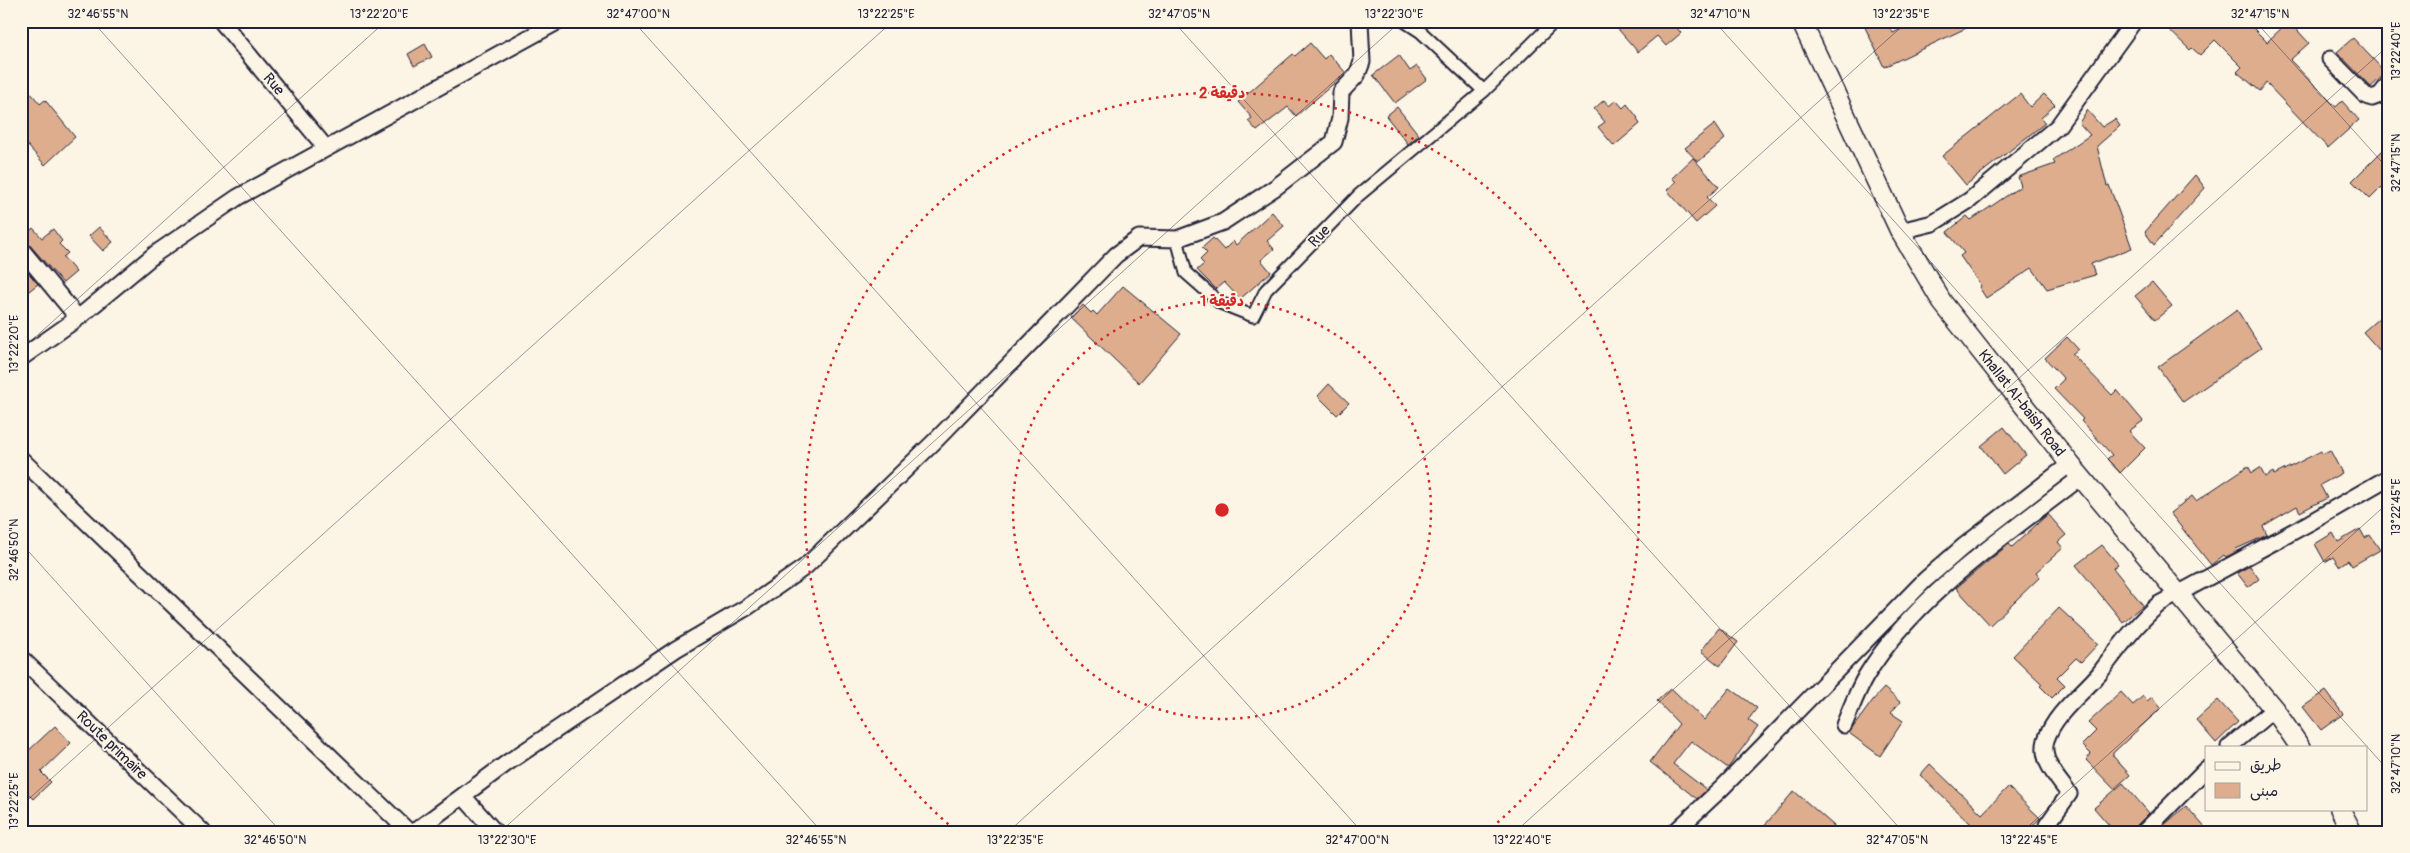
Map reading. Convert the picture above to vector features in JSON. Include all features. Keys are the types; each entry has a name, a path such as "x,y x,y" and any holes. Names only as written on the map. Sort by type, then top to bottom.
{"street":[{"name":"Rue","path":"221,21 326,148"},
{"path":"21,358 78,318 155,254 260,184 559,21"},
{"path":"414,832 676,649 749,606 805,567 936,440 1116,254 1139,238 1177,239 1223,222 1304,167 1334,142 1340,118 1341,92 1357,75 1362,62 1360,21"},
{"path":"1404,21 1421,32 1484,91"},
{"name":"Rue","path":"1177,239 1186,273 1220,303 1253,316 1266,290 1359,195 1484,91 1555,21"},
{"name":"Khallat Al-baish Road","path":"1801,21 1900,231 1942,302 2076,470 2274,709 2299,746"},
{"path":"1900,231 1933,223 1970,200 2051,132 2082,94 2134,21"},
{"path":"2330,59 2365,95 2372,98 2380,95 2389,84"},
{"path":"21,249 78,318"},
{"path":"21,459 408,832"},
{"path":"1844,725 1866,677 1893,638 1938,592 2076,470"},
{"path":"1675,832 1722,788 1925,580 1964,546 2076,470"},
{"path":"2047,832 2048,825 2069,794 2047,763 2046,740 2060,716 2098,675 2142,619 2159,604 2178,593 2309,523 2389,477"},
{"name":"Route primaire","path":"21,658 203,832"},
{"path":"2230,746 2274,709"},
{"path":"2144,832 2205,770"},
{"path":"463,796 495,832"},
{"path":"2341,810 2352,832"}],"building":[{"path":"1611,21 1675,21 1673,23 1681,33 1666,46 1657,36 1638,52"},
{"path":"1862,21 1887,21 1893,33 1917,21 1981,21 1884,67"},
{"path":"2160,21 2246,21 2267,42 2289,21 2309,43 2290,60 2336,107 2342,101 2359,120 2328,148 2266,83 2260,91 2237,72 2242,67 2215,40 2200,55 2192,48 2190,50"},
{"path":"2353,38 2386,73 2371,87 2337,52"},
{"path":"1310,43 1324,59 1329,54 1346,73 1296,116 1288,107 1257,131 1248,121 1252,118 1238,102 1293,54 1295,56"},
{"path":"425,44 432,57 414,66 408,54"},
{"path":"1399,55 1410,71 1417,66 1427,79 1395,103 1373,75"},
{"path":"21,81 40,104 45,100 75,137 45,165 21,138"},
{"path":"2020,94 2030,107 2044,94 2055,105 2041,118 2045,123 1966,185 1942,156"},
{"path":"1604,100 1609,106 1616,100 1623,108 1627,104 1638,118 1640,124 1614,146 1598,127 1605,122 1594,109"},
{"path":"1397,107 1419,135 1408,144 1386,116"},
{"path":"2087,110 2102,127 2115,119 2120,126 2097,146 2107,186 2109,185 2132,248 2091,264 2095,275 2047,289 2032,268 1986,298 1979,287 1981,286 1960,256 1964,253 1947,232 1967,216 1971,220 2021,186 2018,177 2055,164 2053,160 2090,135 2079,123"},
{"path":"1715,124 1725,139 1698,162 1685,148"},
{"path":"2389,144 2389,180 2370,199 2352,181"},
{"path":"1693,158 1719,187 1707,197 1715,206 1696,223 1667,190 1676,182 1672,178"},
{"path":"2195,175 2205,188 2154,245 2145,232"},
{"path":"1272,212 1284,226 1267,241 1274,249 1261,260 1271,272 1240,299 1224,282 1216,289 1197,270 1204,264 1200,260 1207,253 1202,248 1213,238 1224,250 1233,241 1236,245"},
{"path":"99,227 113,242 103,251 89,236"},
{"path":"33,228 42,238 53,229 62,241 59,244 68,253 63,257 76,272 63,283 28,243 21,240"},
{"path":"21,264 38,284 21,297"},
{"path":"2152,282 2172,306 2155,320 2135,296"},
{"path":"1123,286 1181,334 1139,383 1071,318 1083,305 1091,313 1093,311 1097,315"},
{"path":"2389,309 2389,361 2363,332"},
{"path":"2237,310 2261,348 2183,402 2158,367"},
{"path":"2067,337 2078,349 2072,354 2112,395 2117,390 2143,421 2129,431 2145,448 2120,473 2107,459 2112,455 2081,421 2083,419 2054,389 2064,379 2045,358"},
{"path":"1329,384 1349,403 1337,415 1318,396"},
{"path":"2004,427 2026,455 2003,474 1981,446"},
{"path":"2330,450 2342,473 2320,485 2327,498 2300,512 2297,506 2263,526 2267,535 2236,549 2238,551 2226,557 2224,555 2211,565 2170,513 2192,496 2196,501 2248,466 2252,473 2260,468 2265,477 2273,472 2274,475 2321,451 2322,454"},
{"path":"2048,514 2066,535 2058,542 2063,548 2036,572 2040,577 1990,625 1956,588 2009,544 2012,547"},
{"path":"2360,529 2365,538 2370,535 2380,550 2352,566 2348,560 2339,566 2333,557 2325,562 2315,544 2333,533 2338,542"},
{"path":"2102,545 2118,564 2113,568 2143,605 2123,622 2076,565"},
{"path":"2250,566 2259,579 2248,587 2237,573"},
{"path":"2059,608 2098,644 2081,662 2076,658 2057,677 2065,685 2052,698 2040,686 2042,684 2013,656"},
{"path":"1719,628 1738,642 1720,666 1701,651"},
{"path":"1671,688 1704,720 1730,688 1757,708 1748,720 1758,727 1728,768 1691,741 1673,764 1707,790 1697,799 1650,762 1679,724 1657,701"},
{"path":"1884,688 1900,702 1891,713 1903,721 1880,756 1849,733"},
{"path":"2326,691 2343,714 2321,730 2303,707"},
{"path":"2121,692 2133,705 2143,696 2147,701 2152,697 2161,708 2113,753 2113,756 2130,775 2114,789 2086,760 2091,754 2082,745 2096,731 2088,723"},
{"path":"2218,700 2238,722 2216,743 2196,720"},
{"path":"55,726 71,743 41,772 51,782 33,799 21,786 21,766 29,758 25,754"},
{"path":"1930,764 1982,814 2008,787 2040,818 2027,832 1964,832 1971,824 1920,775"},
{"path":"2123,783 2149,813 2137,825 2135,832 2115,832 2094,808"},
{"path":"1794,791 1841,832 1759,832"},
{"path":"2186,806 2209,832 2157,832 2163,826"}]}
